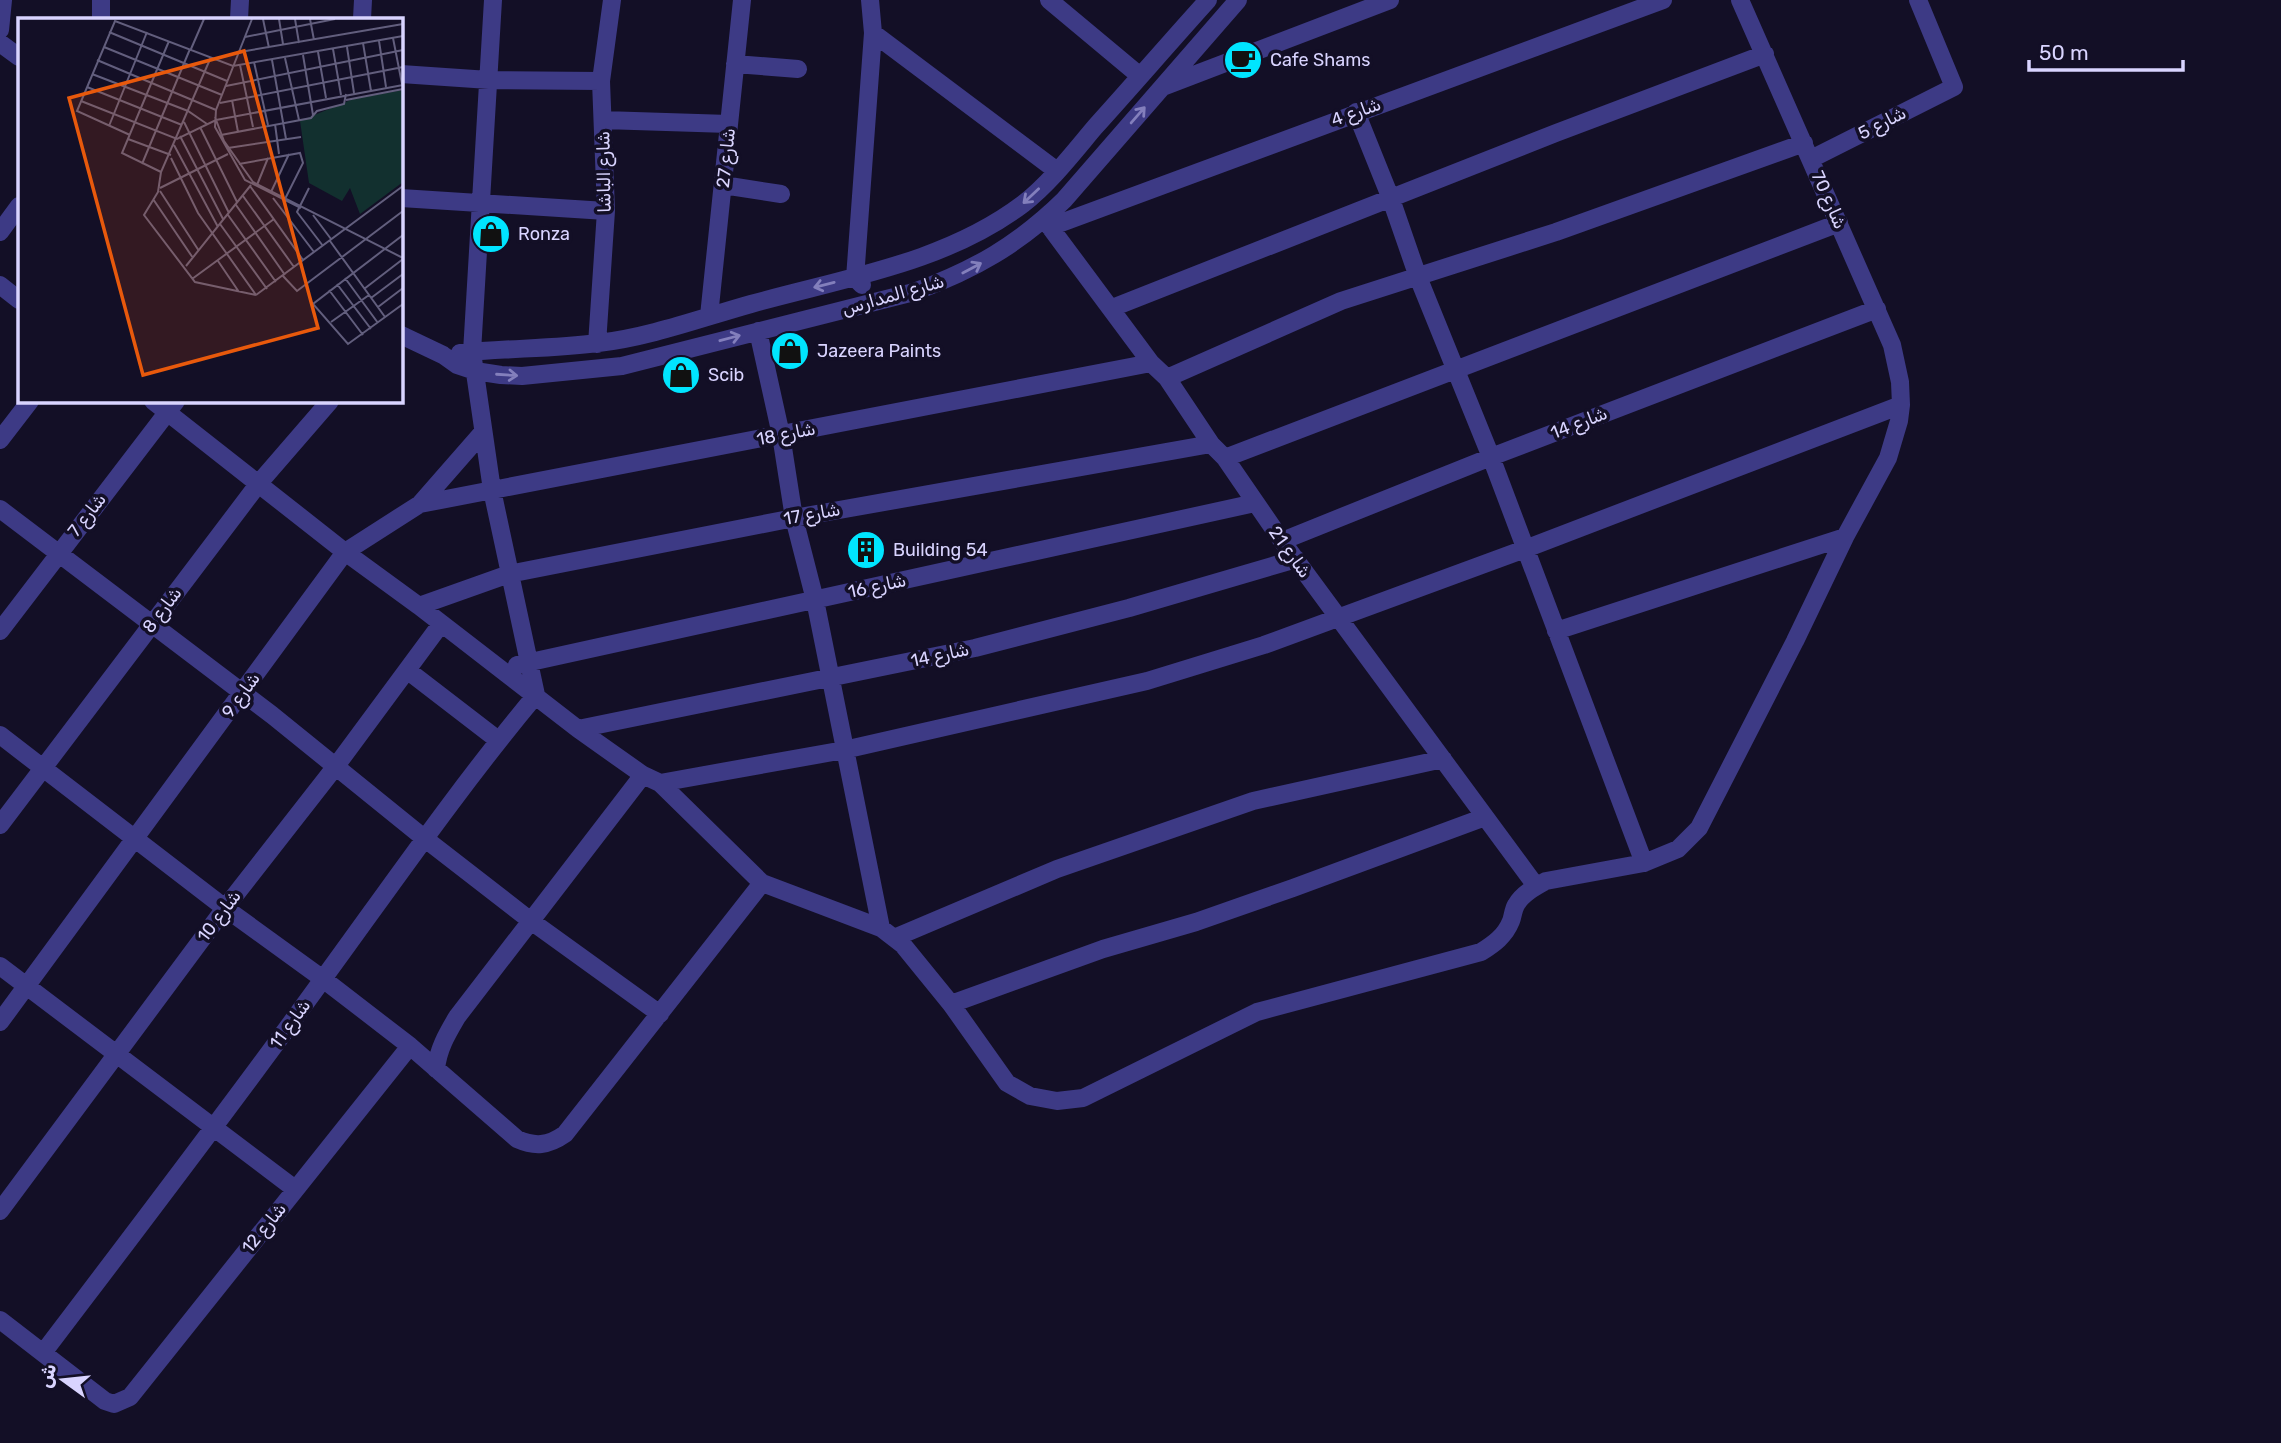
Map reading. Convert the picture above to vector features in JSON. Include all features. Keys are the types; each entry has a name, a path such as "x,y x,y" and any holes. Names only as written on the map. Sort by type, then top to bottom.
{"street":[{"path":"0,30 3,0"},
{"path":"100,0 100,18"},
{"path":"239,18 240,0"},
{"path":"362,18 363,0"},
{"path":"493,0 472,352 492,491 536,695"},
{"name":"شارع الباشا","path":"597,344 606,211 601,81 612,0"},
{"name":"شارع 27","path":"709,316 741,0"},
{"path":"870,0 873,33 855,278 876,300"},
{"path":"1049,0 1140,76"},
{"name":"شارع المدارس","path":"443,355 597,344 645,334 855,278 960,242 994,224 1025,202 1057,170 1208,0"},
{"name":"شارع المدارس","path":"402,335 443,355 457,365 501,376 622,366 914,292 955,276 995,256 1047,223 1238,0"},
{"path":"1161,88 1390,0"},
{"name":"شارع 4","path":"1047,223 1663,0"},
{"name":"شارع 70","path":"1536,886 1546,881 1644,863 1678,849 1699,828 1795,641 1844,537 1888,458 1899,421 1900,382 1892,345 1740,0"},
{"name":"شارع 5","path":"1167,378 1341,301 1807,151 1954,87 1918,0"},
{"path":"873,33 1057,170"},
{"path":"0,43 18,56"},
{"path":"1112,308 1556,133 1765,54"},
{"path":"735,64 798,69"},
{"path":"402,74 489,80 601,81"},
{"path":"1356,112 1391,199 1418,277 1491,457 1644,863"},
{"path":"603,120 729,124"},
{"path":"723,185 781,194"},
{"path":"402,198 606,211"},
{"path":"0,232 18,207"},
{"name":"شارع 21","path":"1047,223 1152,363 1167,378 1211,444 1226,458 1282,541 1536,886"},
{"path":"1226,458 1839,223"},
{"path":"0,285 18,299"},
{"name":"شارع 14","path":"1282,541 1491,457 1877,309"},
{"path":"758,331 781,435 794,518 815,600 844,750 887,933"},
{"name":"شارع 18","path":"420,504 1152,363"},
{"path":"0,440 29,402"},
{"name":"شارع 8","path":"0,825 259,483 329,402"},
{"path":"166,404 345,552 578,729 643,775 660,783 762,883 887,933 903,945 951,1004 1007,1083 1030,1096 1057,1101 1083,1098 1257,1012 1481,952 1494,944 1504,933 1512,920 1515,906 1536,886"},
{"name":"شارع 7","path":"0,631 166,404"},
{"path":"660,783 844,750 1147,681 1264,645 1525,550 1901,405"},
{"name":"شارع 9","path":"27,986 345,552 420,504 483,432"},
{"name":"شارع 17","path":"419,606 509,574 794,518 1211,444"},
{"name":"شارع 16","path":"500,668 1255,503"},
{"path":"0,509 152,623 531,921 660,1014"},
{"path":"1556,631 1844,537"},
{"name":"شارع 14","path":"578,729 975,648 1129,608 1296,559"},
{"name":"شارع 10","path":"0,1211 225,908 336,766 441,624"},
{"path":"407,670 498,740"},
{"name":"شارع 11","path":"43,1353 214,1127 424,838 498,740 536,695"},
{"path":"0,735 410,1046 517,1139 529,1144 554,1142 565,1134 762,883"},
{"path":"887,933 1057,869 1253,801 1443,759"},
{"path":"436,1069 443,1041 457,1017 643,775"},
{"path":"951,1004 1103,949 1196,922 1485,817"},
{"path":"0,966 295,1189"},
{"path":"0,1022 27,986"},
{"name":"شارع 12","path":"43,1353 105,1402 114,1404 130,1397 410,1046"},
{"path":"0,1320 43,1353"}],"place":[{"name":"Cafe Shams","path":"1243,60"},
{"name":"Ronza","path":"491,234"},
{"name":"Jazeera Paints","path":"790,351"},
{"name":"Scib","path":"681,375"},
{"name":"Building 54","path":"866,550"}]}
